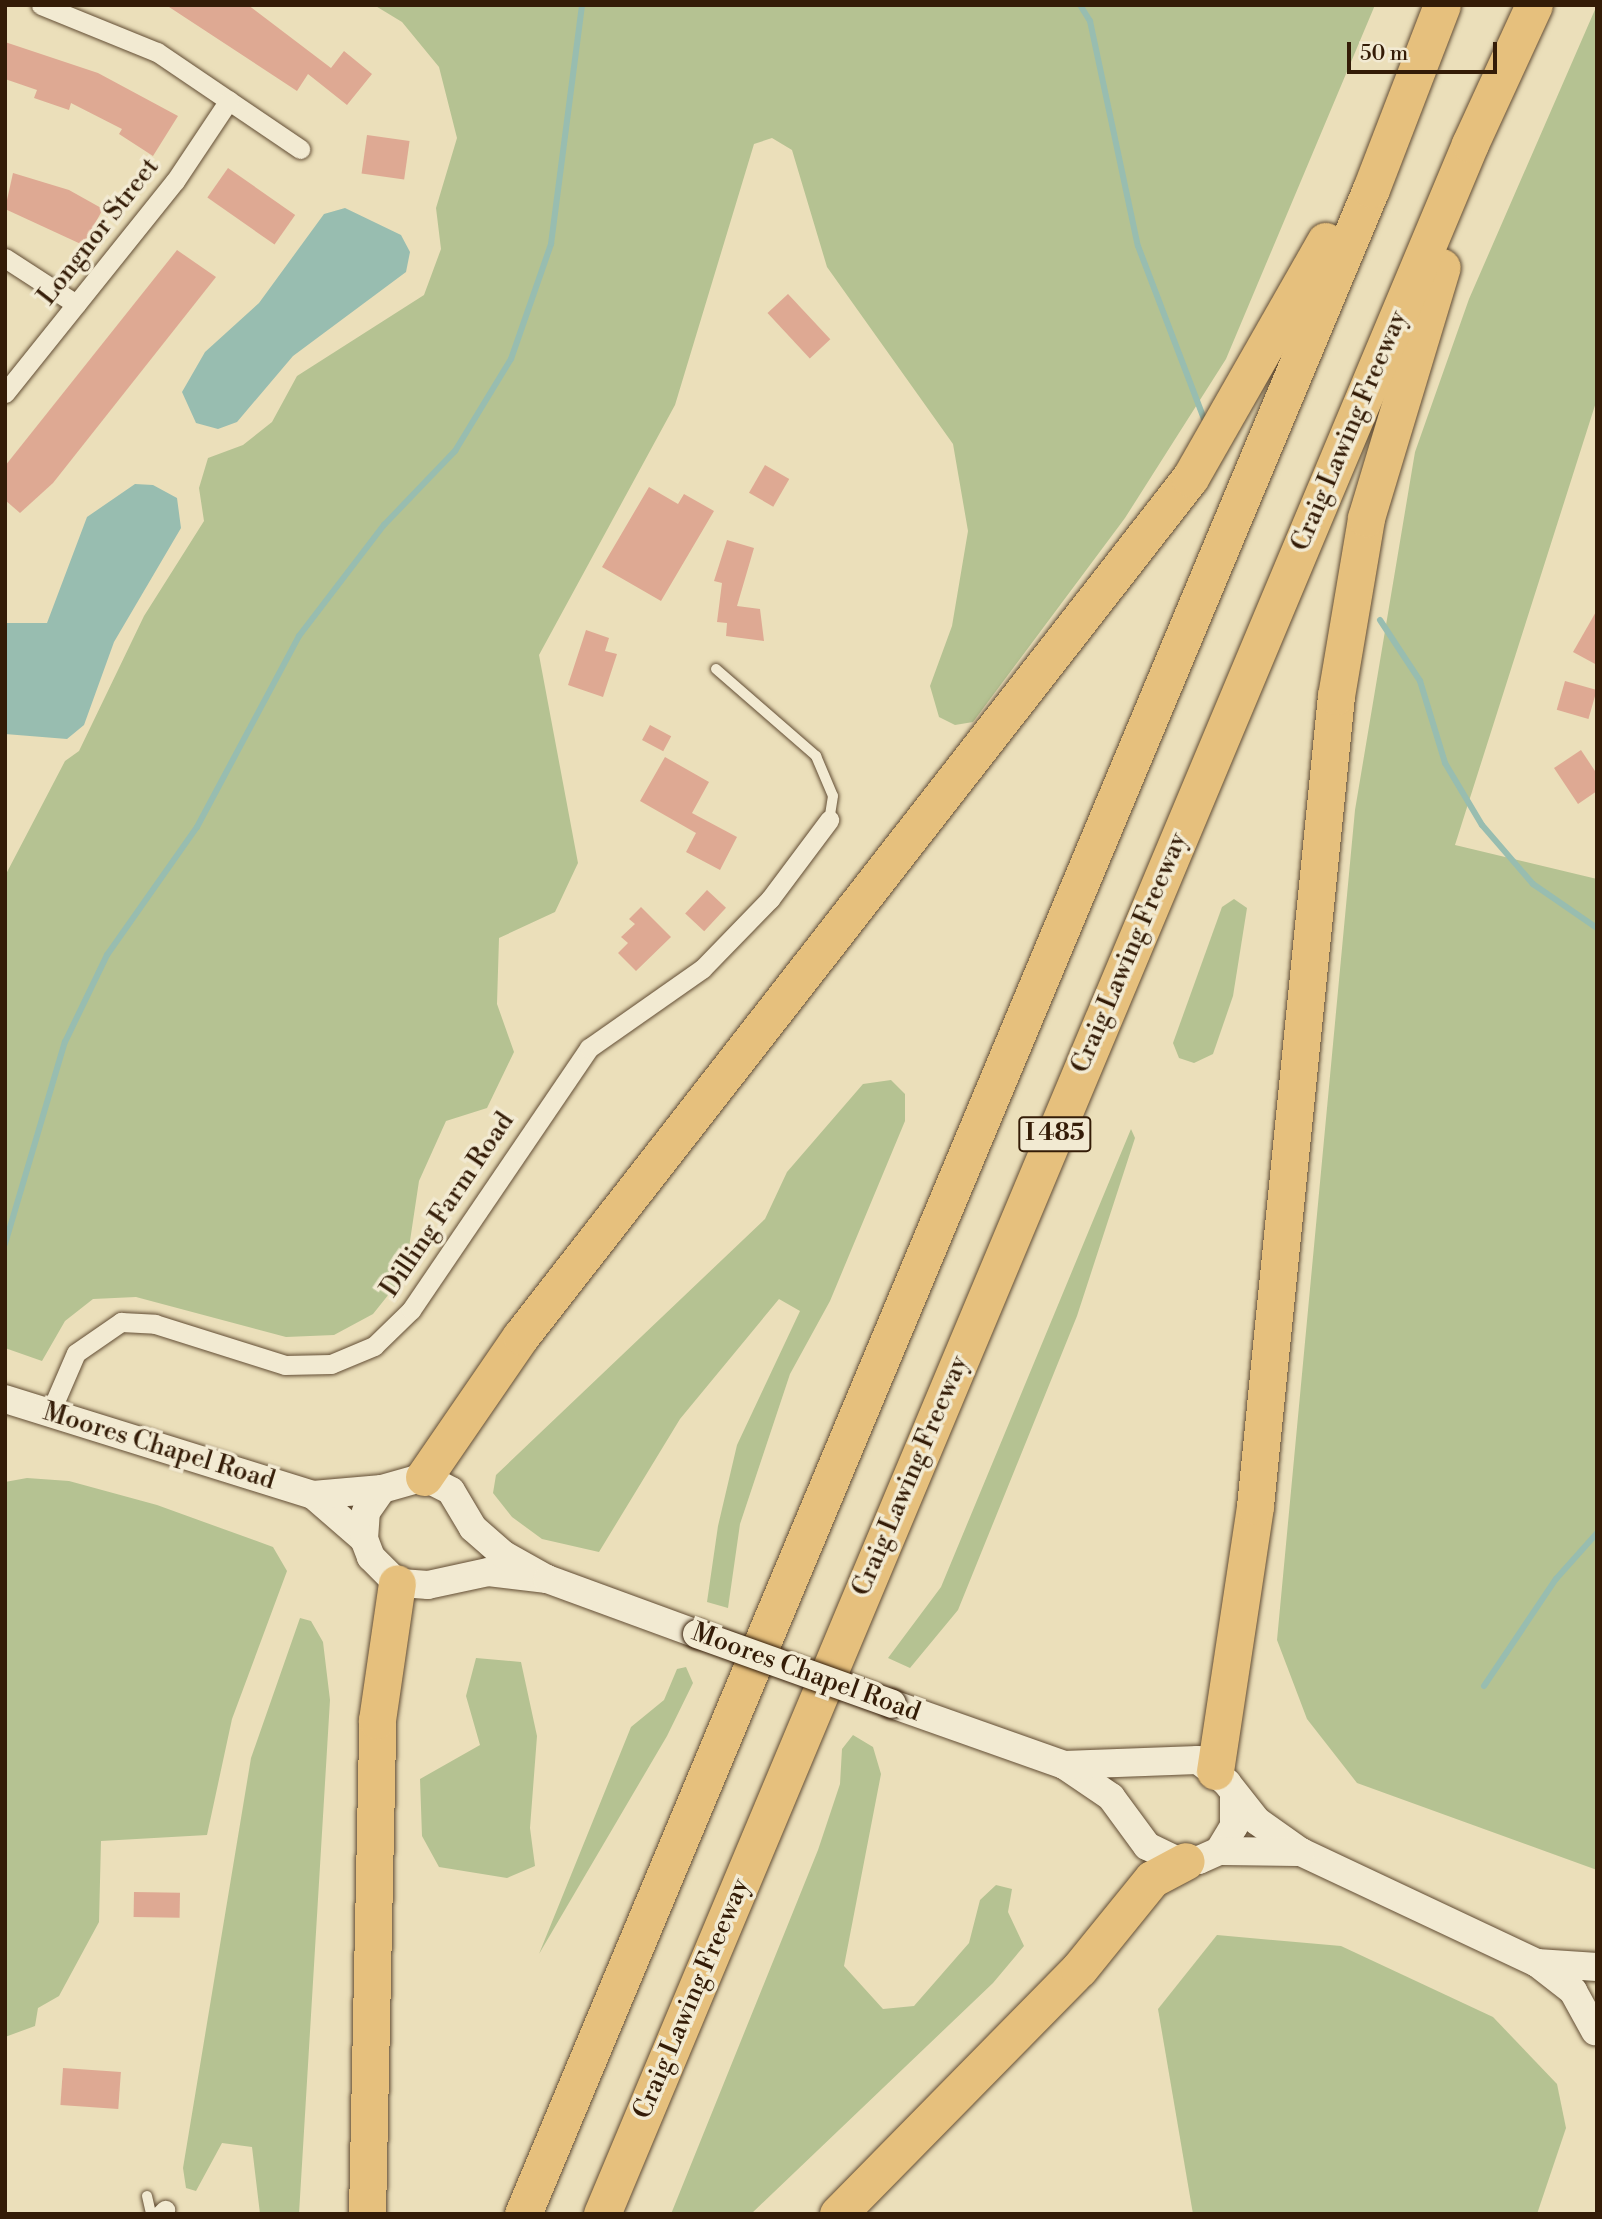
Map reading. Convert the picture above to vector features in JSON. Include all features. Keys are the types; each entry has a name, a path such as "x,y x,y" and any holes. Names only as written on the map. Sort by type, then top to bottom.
{"highway":[{"name":"I 485","path":"523,2214 1371,189 1442,5"},
{"name":"Craig Lawing Freeway","path":"602,2214 1470,144 1513,57 1534,5"},
{"path":"424,1477 520,1336 1190,478 1284,323 1421,56"},
{"path":"1225,1783 1336,696 1358,567 1400,392 1513,57"},
{"path":"367,2214 377,1720 397,1583"},
{"path":"838,2214 1079,1969 1153,1879 1202,1856"}],"main road":[{"name":"Moores Chapel Road","path":"5,1399 313,1495 382,1489 424,1477 451,1491 483,1539 547,1579 1064,1765 1111,1797 1147,1846 1202,1856 1301,1852"},
{"path":"364,1539 366,1512 382,1489"},
{"name":"Moores Chapel Road","path":"313,1495 364,1539 382,1572 397,1583 428,1585 488,1572 547,1579"},
{"name":"Moores Chapel Road","path":"1064,1765 1106,1768 1178,1756 1225,1783 1257,1821 1301,1852 1537,1963 1573,1991 1596,2033"},
{"path":"1202,1856 1234,1826 1225,1783"},
{"name":"Moores Chapel Road","path":"1537,1963 1597,1968"},
{"path":"1596,2033 1597,1993"}],"street":[{"path":"41,5 157,52 300,149"},
{"name":"Longnor Street","path":"5,393 175,181 229,100"},
{"path":"5,258 76,304"},
{"name":"Dilling Farm Road","path":"50,1413 76,1353 121,1322 155,1324 285,1365 331,1364 374,1346 411,1310 589,1048 702,969 769,899 829,820"}],"lane":[{"path":"716,669 816,757 833,796 829,820"},
{"path":"147,2196 159,2213"}],"green space":[{"path":"374,5 1375,5 1226,359 1125,518 973,722 955,725 939,717 930,686 952,626 968,531 953,444 827,267 792,150 772,138 754,144 675,405 539,655 578,863 555,912 499,938 497,1004 514,1052 487,1108 446,1121 419,1181 405,1274 373,1314 334,1335 286,1337 136,1297 93,1299 65,1321 42,1361 5,1348 5,876 65,761 79,751 144,616 204,521 199,488 208,458 243,445 272,422 297,376 424,295 441,249 436,208 457,138 439,67 402,22"},
{"path":"1597,5 1597,399 1455,845 1597,879 1597,1870 1357,1783 1307,1719 1277,1640 1355,810 1415,452 1469,299"},
{"path":"1234,899 1247,908 1233,996 1213,1054 1194,1063 1179,1058 1173,1043 1222,907"},
{"path":"891,1080 905,1094 905,1121 830,1301 790,1374 740,1524 728,1608 707,1602 718,1526 737,1445 800,1311 779,1299 680,1419 599,1552 542,1539 512,1517 493,1493 496,1475 765,1219 787,1172 863,1084"},
{"path":"1131,1129 1135,1138 1077,1316 958,1610 910,1668 888,1658 941,1587"},
{"path":"27,1478 69,1481 157,1505 273,1547 287,1571 232,1719 207,1835 101,1841 99,1922 59,1996 38,2008 35,2026 5,2037 5,1482"},
{"path":"300,1618 311,1621 323,1642 330,1700 299,2214 260,2214 252,2147 222,2143 196,2191 186,2188 183,2168 251,1758"},
{"path":"476,1658 521,1662 537,1736 530,1828 535,1866 507,1878 439,1867 422,1836 420,1779 480,1745 466,1696"},
{"path":"686,1667 693,1683 667,1736 539,1954 631,1727 664,1700 677,1669"},
{"path":"853,1735 873,1747 881,1774 844,1966 883,2009 914,2006 969,1943 980,1900 996,1885 1012,1889 1008,1912 1024,1946 993,1983 751,2214 671,2214 818,1850 840,1784 842,1749"},
{"path":"1217,1935 1341,1946 1493,2017 1557,2084 1566,2128 1537,2214 1193,2214 1158,2009"}],"water":[{"path":"345,208 401,235 410,252 406,272 293,356 237,422 218,429 196,423 182,392 205,352 259,303 324,214"},
{"path":"135,484 153,485 177,498 181,528 114,642 84,725 67,739 5,734 5,623 47,623 87,517"}],"building":[{"path":"166,5 248,5 331,68 344,51 372,74 347,105 308,74 297,91"},
{"path":"5,42 98,73 178,116 153,156 119,134 122,129 71,103 69,110 34,98 37,90 5,79"},
{"path":"367,135 410,141 404,180 362,174"},
{"path":"228,168 295,215 275,245 207,197"},
{"path":"13,173 69,190 103,209 83,245 5,209"},
{"path":"177,250 216,277 53,483 20,513 5,500 5,466"},
{"path":"788,294 830,339 810,358 768,313"},
{"path":"765,465 789,479 773,507 749,493"},
{"path":"649,487 678,504 684,494 714,511 661,601 602,567"},
{"path":"727,540 754,548 737,606 760,609 764,641 726,636 727,623 717,622 722,583 714,581"},
{"path":"1597,610 1597,665 1573,652"},
{"path":"586,630 609,638 605,651 617,654 603,697 568,685"},
{"path":"1565,681 1597,690 1588,719 1557,710"},
{"path":"650,725 671,736 663,751 642,740"},
{"path":"1581,750 1597,774 1597,791 1578,804 1554,768"},
{"path":"665,757 709,782 692,813 737,837 720,870 686,852 696,833 640,801"},
{"path":"707,890 726,908 704,931 685,913"},
{"path":"641,907 671,937 636,971 618,953 628,943 621,937 635,924 629,919"},
{"path":"134,1892 180,1893 180,1918 134,1917"},
{"path":"63,2068 121,2072 118,2109 60,2105"}],"waterway":[{"path":"5,1244 65,1042 107,955 197,827 299,636 384,525 455,451 511,359 551,244 582,5"},
{"path":"1080,5 1090,21 1138,246 1204,419"},
{"path":"1380,620 1420,681 1445,763 1482,825 1533,884 1597,928"},
{"path":"1484,1686 1556,1579 1597,1533"}]}
